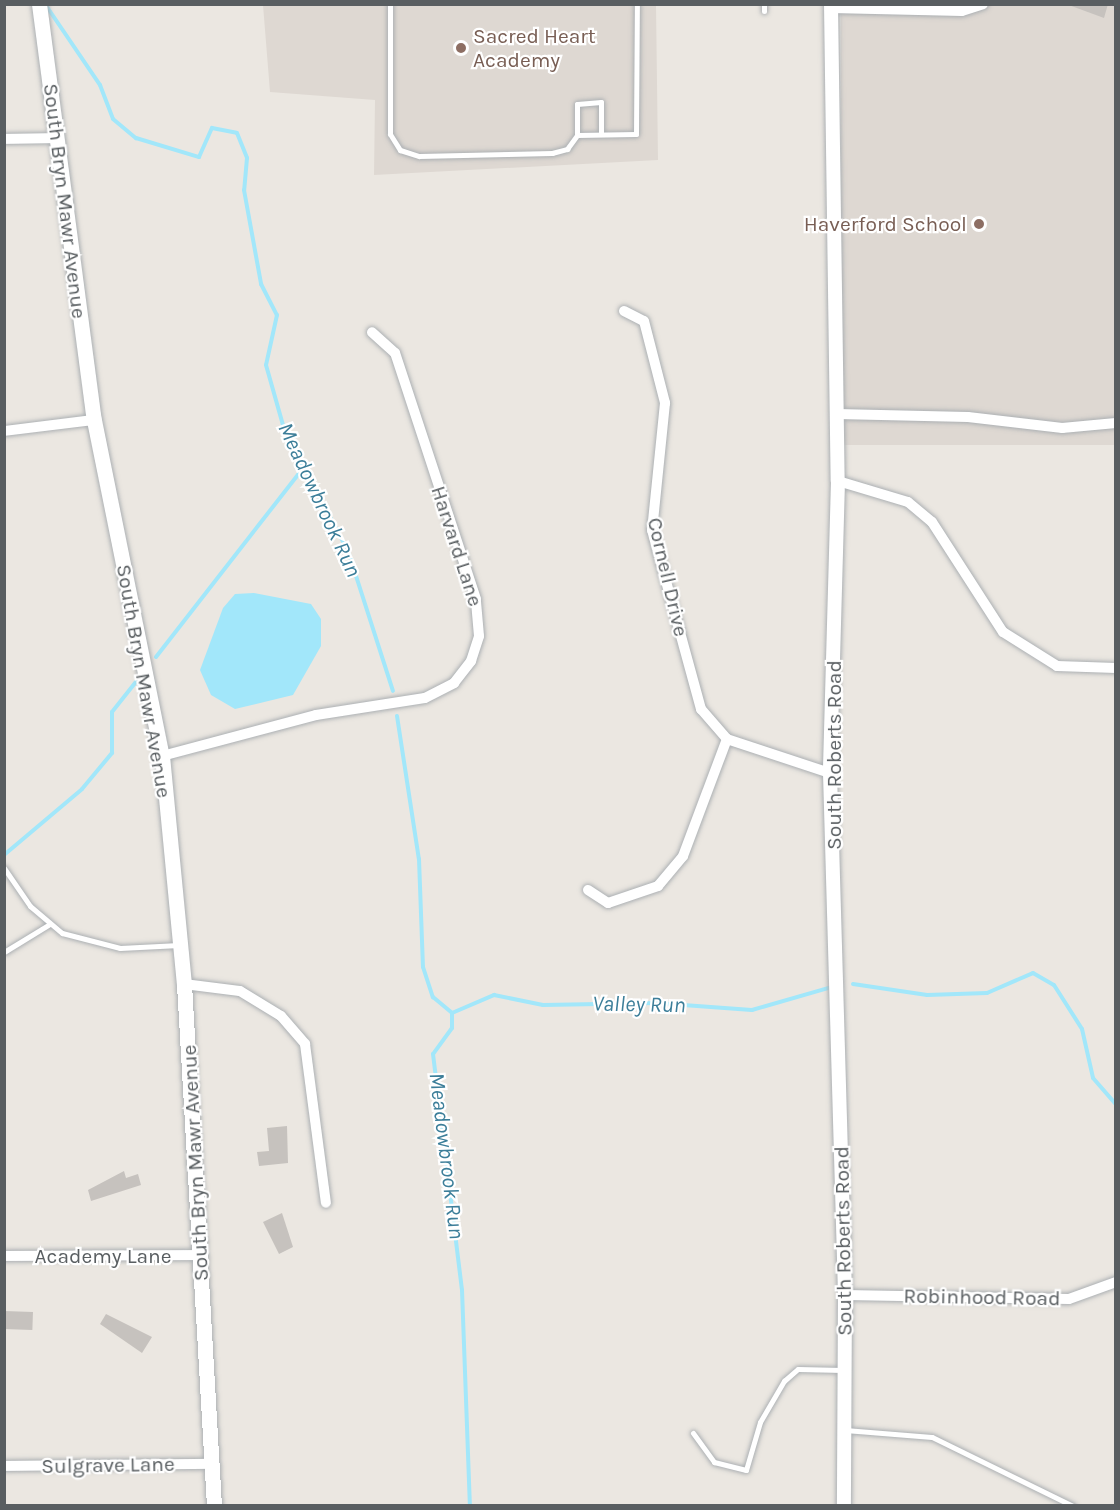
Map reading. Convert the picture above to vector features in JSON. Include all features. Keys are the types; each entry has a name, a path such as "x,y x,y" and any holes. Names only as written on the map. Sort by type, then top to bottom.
{"main road":[{"name":"South Bryn Mawr Avenue","path":"39,7 94,420 162,756 184,984 214,1506"}],"street":[{"path":"831,6 962,10 983,4"},
{"name":"South Roberts Road","path":"831,6 838,481 830,773 845,1295 844,1506"},
{"path":"4,139 57,138"},
{"name":"Cornell Drive","path":"624,310 644,321 665,403 652,530 701,709 727,739"},
{"name":"Harvard Lane","path":"162,756 316,715 425,698 454,683 471,661 479,636 476,599 394,352 372,332"},
{"path":"837,414 968,417 1062,428 1116,423"},
{"path":"4,431 94,420"},
{"path":"838,481 908,502 932,522 1003,632 1057,666 1116,668"},
{"path":"588,890 608,903 658,886 683,856 727,739 830,773"},
{"path":"184,984 240,990 281,1016 305,1044 326,1203"},
{"name":"Academy Lane","path":"4,1256 201,1255"},
{"name":"Robinhood Road","path":"845,1295 1069,1299 1116,1282"},
{"name":"Sulgrave Lane","path":"4,1466 212,1464"}],"lane":[{"path":"390,4 390,134 400,150 419,156 552,153 567,149 577,135 577,104 601,102 601,134"},
{"path":"577,135 636,134 637,4"},
{"path":"4,868 48,925 96,945 181,945"},
{"path":"4,952 48,925"},
{"path":"693,1433 714,1462 746,1470 760,1422 784,1381 798,1369 845,1370"},
{"path":"844,1430 932,1437 1073,1506"}],"shaded area":[{"name":"Sacred Heart Academy","path":"263,5 656,5 658,160 374,175 375,100 270,92"},
{"name":"Haverford School","path":"841,5 1115,5 1115,445 841,445"}],"water":[{"path":"254,593 311,604 321,619 321,646 293,695 235,709 211,695 200,670 223,608 235,594"}],"building":[{"path":"1066,4 1108,4 1104,18"},
{"path":"287,1126 288,1163 259,1166 257,1152 269,1151 267,1128"},
{"path":"124,1171 126,1178 138,1174 141,1185 91,1201 88,1190"},
{"path":"282,1213 293,1247 279,1254 263,1222"},
{"path":"4,1311 33,1312 32,1330 4,1329"},
{"path":"106,1314 152,1337 142,1353 100,1324"}],"waterway":[{"name":"Meadowbrook Run","path":"45,4 100,85 113,119 136,138 199,157 212,128 237,133 247,158 244,190 261,284 277,315 266,365 285,432 348,551 393,691"},
{"path":"156,657 303,468"},
{"path":"4,855 82,789 112,753 112,712 139,678"},
{"name":"Meadowbrook Run","path":"397,716 419,859 423,967 433,997 452,1013 452,1028 433,1054 462,1290 470,1506"},
{"name":"Valley Run","path":"853,984 927,995 987,993 1033,973 1054,985 1082,1029 1093,1078 1116,1104"},
{"name":"Valley Run","path":"452,1013 494,995 543,1005 656,1003 752,1010 828,988"}],"place":[{"name":"Sacred Heart Academy","path":"461,48"},
{"name":"Haverford School","path":"979,224"}]}
